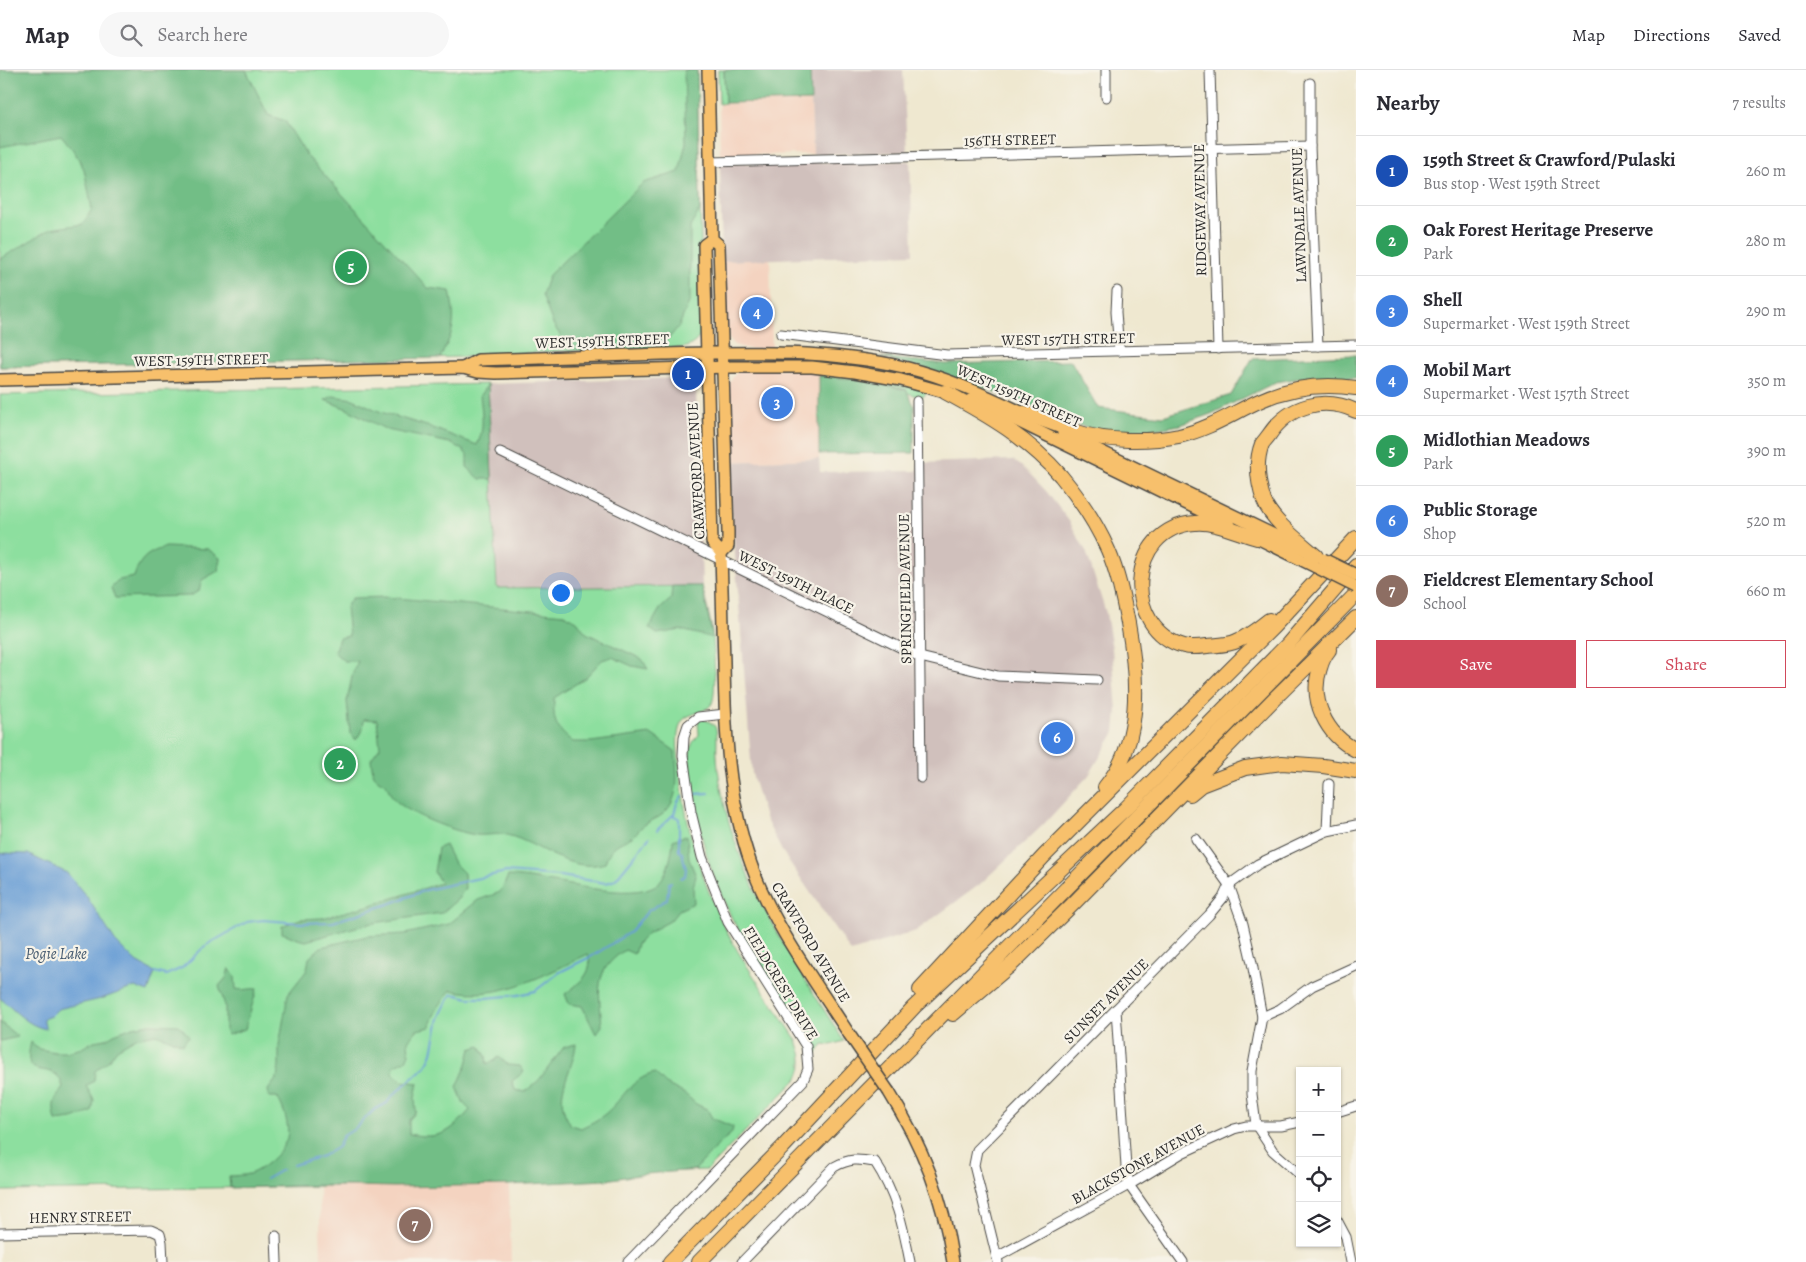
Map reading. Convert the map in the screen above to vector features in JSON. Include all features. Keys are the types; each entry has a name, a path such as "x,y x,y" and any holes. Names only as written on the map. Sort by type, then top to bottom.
{"highway":[{"path":"1024,413 1079,433 1136,441 1178,436 1201,430 1260,401 1293,389 1320,386 1356,388"},
{"path":"945,392 994,418 1034,448 1060,475 1086,508 1108,550 1122,590 1136,679 1134,714 1127,748 1112,779 1066,834"},
{"path":"1318,561 1285,530 1265,502 1258,473 1262,444 1277,423 1296,410 1321,403 1344,405 1356,411"},
{"path":"1257,538 1204,522 1184,524 1161,536 1154,542 1143,560 1140,579 1142,601 1151,622 1164,637 1185,646 1218,645 1236,642 1298,599"},
{"path":"887,1036 914,996 1066,834 1274,626 1356,538"},
{"path":"670,1262 783,1147 914,1007 1126,808 1288,644 1356,565"},
{"path":"699,1262 1356,594"},
{"path":"930,1026 958,1011 1013,963 1354,619"},
{"path":"1354,619 1325,655 1316,680 1318,705 1330,729 1345,744 1356,750"},
{"path":"1137,838 1201,785 1245,768 1282,763 1356,771"}],"main road":[{"name":"CRAWFORD AVENUE","path":"708,70 712,239 719,245 728,546 721,557"},
{"name":"CRAWFORD AVENUE","path":"712,239 704,245 712,542 721,557 725,714 729,769 738,823 751,866 769,906 849,1034 909,1124 928,1165 939,1196 948,1228 954,1262"},
{"name":"WEST 159TH STREET","path":"463,368 478,360 706,352 806,353 908,368 979,392 1024,413 1318,561 1356,587"},
{"name":"WEST 159TH STREET","path":"0,380 463,368 478,372 496,373 706,367 812,367 855,372 901,380 978,403 1257,538 1356,575"}],"street":[{"path":"1106,70 1106,96"},
{"name":"RIDGEWAY AVENUE","path":"1210,70 1218,349"},
{"name":"LAWNDALE AVENUE","path":"1310,83 1310,146 1318,346"},
{"name":"156TH STREET","path":"710,162 1310,146"},
{"path":"1117,291 1116,312 1119,351"},
{"name":"WEST 157TH STREET","path":"781,334 947,355 1356,345"},
{"name":"SPRINGFIELD AVENUE","path":"917,401 922,778"},
{"name":"WEST 159TH PLACE","path":"500,452 721,557 920,657 998,676 1097,680"},
{"name":"FIELDCREST DRIVE","path":"628,1262 799,1085 808,1069 806,1046 728,922 702,857 691,812 683,755 684,737 688,725 698,717 725,714"},
{"path":"1327,831 1329,784"},
{"name":"SUNSET AVENUE","path":"998,1259 974,1165 977,1150 1209,915 1224,898 1229,885 1258,864 1327,831 1356,825"},
{"path":"1196,839 1229,885 1245,931 1252,963 1262,1018 1252,1071 1252,1094 1256,1125 1273,1151 1296,1171"},
{"path":"1262,1018 1280,1009 1312,986 1356,966"},
{"path":"1116,1009 1126,1167 1129,1185 1183,1262"},
{"path":"1341,1111 1356,1106"},
{"name":"BLACKSTONE AVENUE","path":"998,1259 1182,1153 1234,1129 1256,1125 1281,1126 1296,1123"},
{"path":"742,1262 834,1167 846,1160 858,1159 875,1162 888,1181 901,1216 910,1262"},
{"path":"1341,1225 1351,1236 1351,1262"},
{"name":"HENRY STREET","path":"0,1232 151,1230 160,1234 163,1262"},
{"path":"276,1236 277,1262"}],"shaded area":[{"path":"810,70 903,70 907,152 813,154"},
{"path":"811,101 813,154 720,155 719,104"},
{"path":"910,161 913,254 722,261 720,164"},
{"path":"770,259 772,349 749,349 734,345 725,335 722,261"},
{"path":"747,369 819,370 819,459 728,462 727,386 736,373"},
{"path":"690,379 694,382 696,389 702,586 497,588 488,384"},
{"path":"819,459 820,472 917,471 918,463 1013,460 1027,471 1046,491 1069,521 1086,551 1106,613 1112,649 1117,710 1115,732 1089,775 1043,825 979,885 916,931 851,952 782,851 765,818 752,774 728,462"},
{"path":"319,1185 394,1187 509,1185 511,1262 321,1262"}],"green space":[{"path":"0,70 697,70 703,323 701,332 695,342 683,348 561,351 465,357 0,367"},
{"path":"0,70 246,70 268,115 285,121 307,156 428,288 450,291 453,326 449,340 440,358 0,367 0,259 50,229 83,224 92,209 84,169 74,151 61,135 0,147"},
{"path":"684,70 697,70 700,210 690,227 690,300 679,326 670,337 653,349 570,351 553,324 542,295 549,275 643,183 679,172 686,143"},
{"path":"718,70 724,70 725,103 719,104"},
{"path":"724,70 810,70 811,101 725,103"},
{"path":"1356,355 1356,378 1307,377 1276,382 1211,414 1180,425 1151,430 1105,431 1084,427 972,383 879,357 945,364 1071,361 1098,408 1163,416 1231,395 1252,359"},
{"path":"819,370 929,390 922,398 908,393 906,389 865,380 820,376"},
{"path":"819,376 864,380 906,390 914,405 914,453 819,454"},
{"path":"488,384 497,588 702,586 713,638 714,693 711,705 684,719 679,729 677,741 686,815 700,868 721,920 747,966 796,1039 802,1063 798,1078 707,1170 349,1186 0,1191 0,395"},
{"path":"488,384 492,479 480,479 467,467 467,455 463,450 450,443 387,430 325,400 333,396 353,399 381,412 430,427 477,445 482,427 480,395"},
{"path":"166,547 208,549 220,558 218,571 202,580 199,591 190,596 115,598 111,588 119,580 134,577 145,557"},
{"path":"672,586 702,586 713,638 681,630 657,634 649,628 660,609 671,599"},
{"path":"387,597 564,614 577,621 586,633 642,659 648,669 632,666 612,657 602,660 585,678 554,698 554,713 559,728 573,742 591,742 651,734 675,751 676,785 669,808 661,816 643,826 632,837 615,846 609,853 605,863 592,865 567,861 507,835 476,835 456,830 420,816 400,804 393,798 386,784 378,780 373,771 371,759 380,747 377,720 364,719 363,729 356,740 350,732 347,701 353,672 358,661 344,661 334,652 339,638 349,636 346,607 352,598"},
{"path":"701,719 710,722 716,729 718,772 724,804 749,878 778,934 844,1041 831,1045 823,1044 814,1058 808,1037 762,969 736,926 713,874 694,800 690,763 690,751 699,735 698,722"},
{"path":"687,835 689,859 696,876 693,888 694,903 679,910 670,921 648,933 637,944 634,954 625,950 614,958 607,967 602,975 599,993 602,1026 596,1034 582,1006 569,1004 565,994 580,982 587,972 590,961 588,954 539,977 504,989 469,993 451,990 441,1003 430,1027 417,1030 408,1041 409,1053 406,1060 394,1066 393,1074 402,1081 418,1083 415,1098 416,1112 409,1120 409,1134 420,1136 437,1135 450,1129 470,1110 464,1104 457,1087 471,1049 480,1046 486,1056 487,1064 499,1057 508,1065 520,1066 524,1072 512,1081 515,1090 525,1092 539,1080 564,1047 576,1044 564,1084 562,1104 571,1125 581,1128 596,1120 612,1108 633,1084 655,1073 666,1084 707,1109 712,1118 733,1127 732,1133 695,1170 645,1174 605,1180 509,1185 394,1187 319,1185 230,1188 229,1176 249,1174 259,1169 275,1156 286,1141 288,1131 282,1107 277,1097 269,1097 268,1090 277,1078 279,1045 288,994 307,970 309,958 321,947 367,936 405,934 449,924 478,900 498,893 508,876 603,890 639,891 657,884 668,867 673,840"},
{"path":"445,845 454,863 464,873 465,888 459,898 442,913 367,924 306,941 282,933 282,926 300,919 322,918 441,883 434,872 438,848"},
{"path":"229,968 235,977 236,989 257,989 245,1029 228,1035 225,1030 225,1006 219,986 226,978"},
{"path":"0,1022 18,1037 0,1041"},
{"path":"150,1024 179,1025 189,1036 183,1044 156,1034 136,1038 117,1049 108,1061 95,1071 94,1081 86,1086 94,1100 92,1112 72,1119 56,1121 54,1103 63,1088 60,1078 54,1073 35,1068 30,1064 31,1042 39,1049 68,1052 82,1048 94,1041 106,1039 133,1027"}],"water":[{"name":"Pogie Lake","path":"0,854 28,854 67,873 87,897 115,941 135,961 155,972 148,992 135,987 101,999 58,1009 51,1016 43,1019 46,1029 27,1021 0,998"}],"waterway":[{"path":"696,794 709,793"},
{"path":"657,830 674,814 677,803 682,796"},
{"path":"674,814 674,816 679,818 679,851 682,853 686,869 685,876 681,878"},
{"path":"155,972 166,975 182,968 205,946 247,922 263,920 302,923 333,922 426,890 506,872 560,876 606,883 615,880 649,838"},
{"path":"293,1165 323,1156 338,1147 343,1136 353,1130 375,1109 387,1103 392,1096 426,1066 432,1053 439,1018 453,994 469,998 486,998 518,995 535,991 560,972 594,955 630,932 648,911 667,899 669,883 671,882"},
{"path":"266,1179 282,1170"}],"place":[{"name":"Midlothian Meadows","path":"351,267"},
{"name":"Mobil Mart","path":"757,313"},
{"name":"159th Street & Crawford/Pulaski","path":"688,374"},
{"name":"Shell","path":"777,403"},
{"name":"Public Storage","path":"1057,738"},
{"name":"Oak Forest Heritage Preserve","path":"340,764"},
{"name":"Fieldcrest Elementary School","path":"415,1225"}]}
